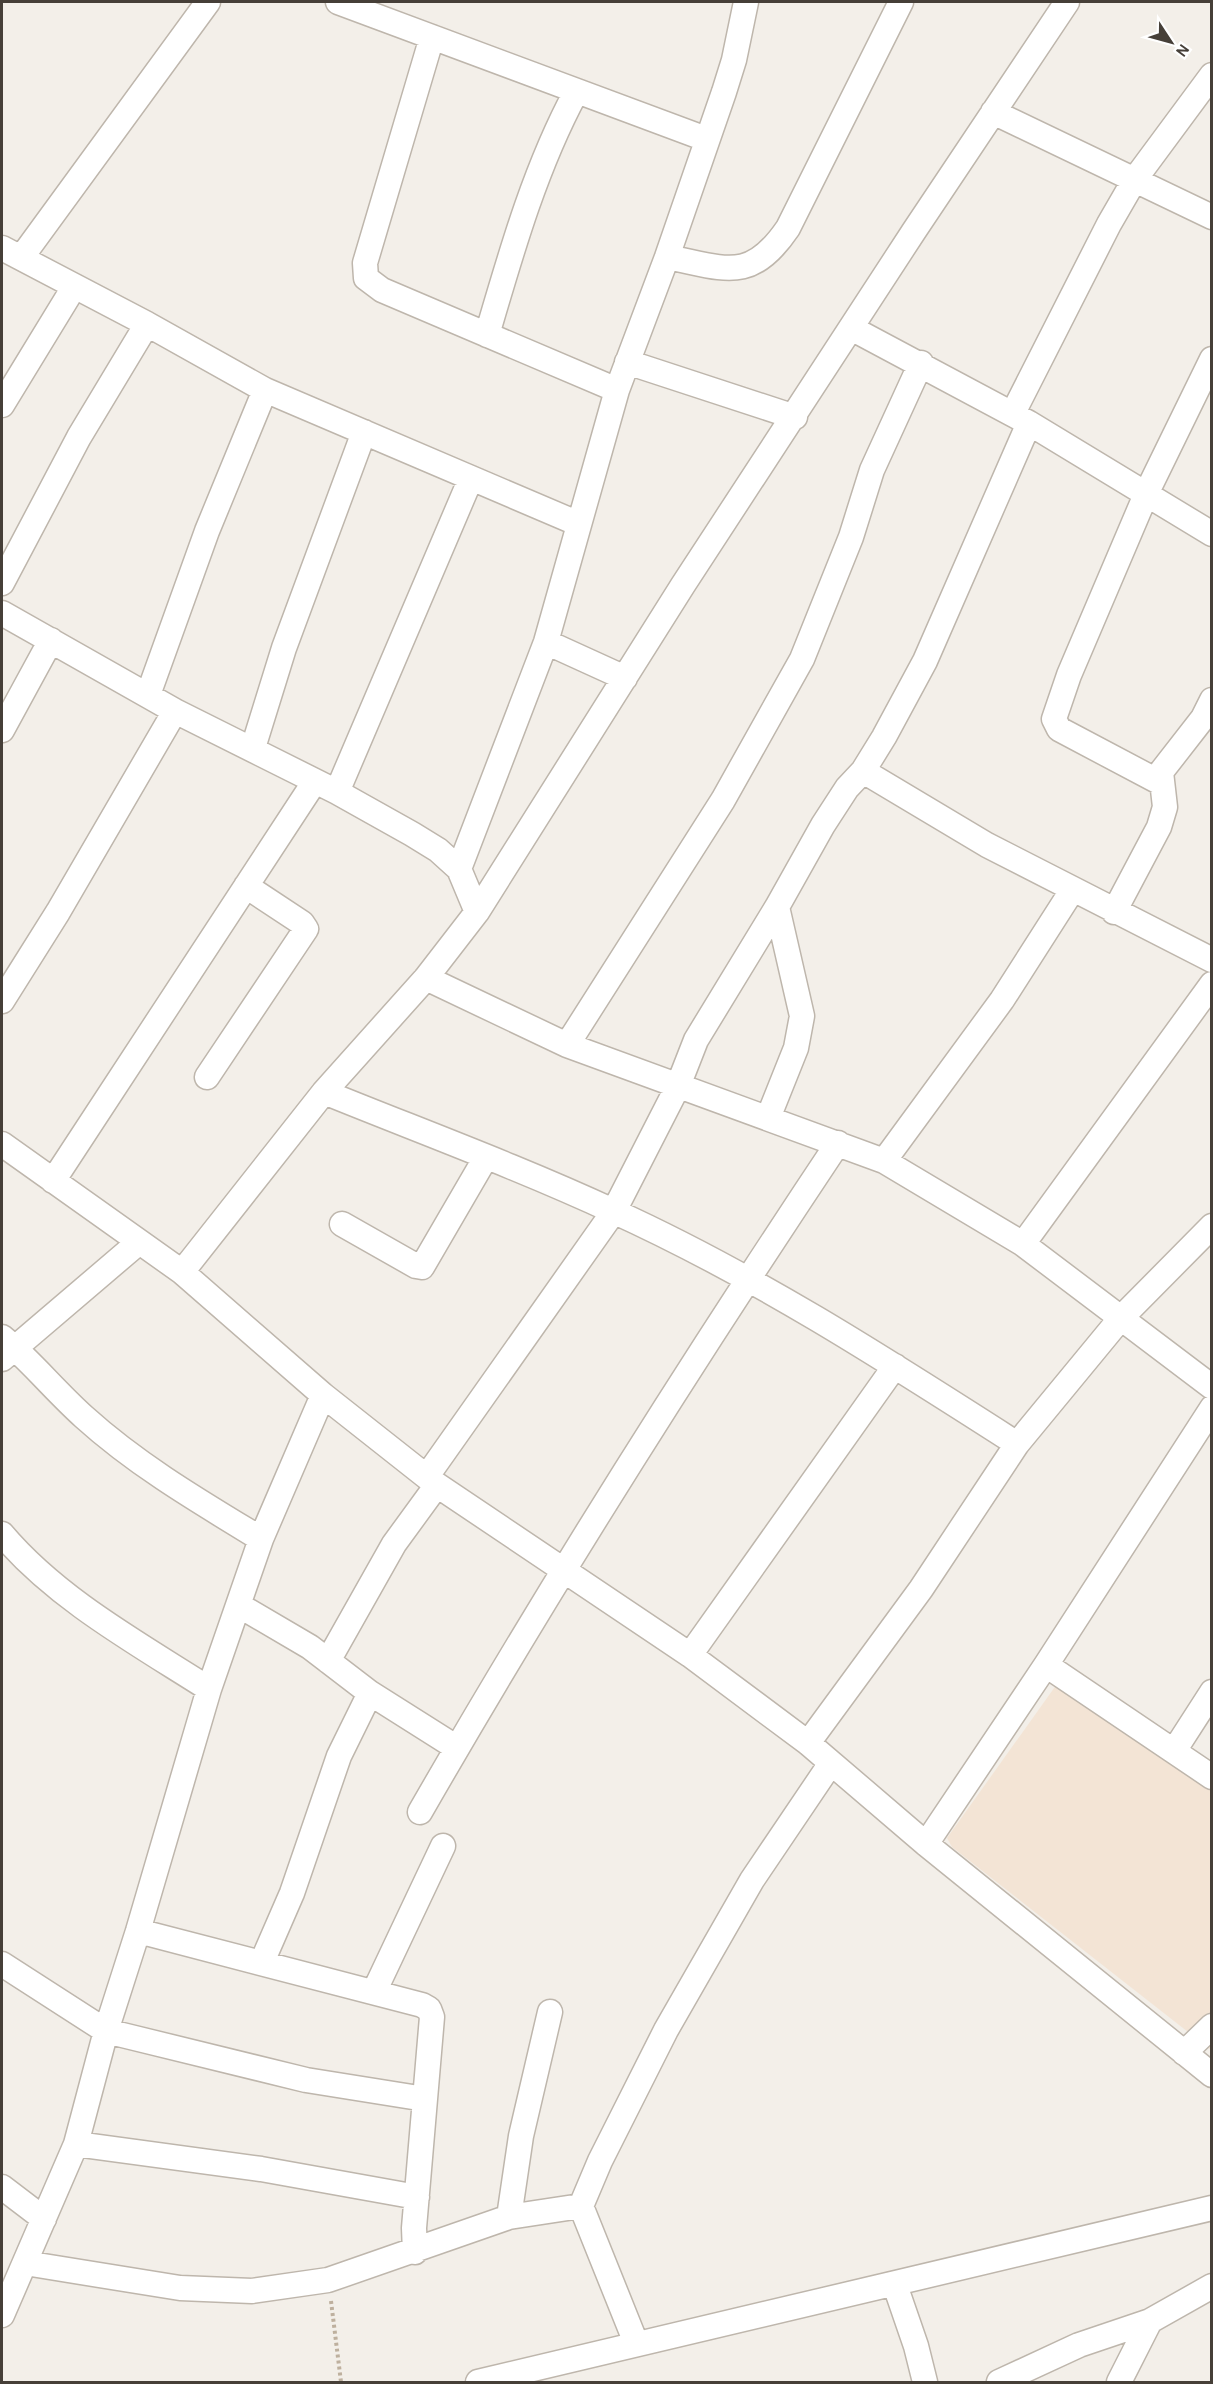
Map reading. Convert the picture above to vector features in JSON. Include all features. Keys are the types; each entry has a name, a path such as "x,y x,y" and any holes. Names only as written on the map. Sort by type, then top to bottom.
{"street":[{"path":"208,2 11,253 147,324 264,390 579,524"},
{"path":"338,2 706,139"},
{"path":"667,257 735,268 750,267 766,256 788,228 901,2"},
{"path":"182,1272 324,1092 426,978 477,912 851,328 1067,2"},
{"path":"459,869 546,642 617,390 667,257 734,60 740,4"},
{"path":"432,37 364,271 366,278 382,290 617,390"},
{"path":"328,1661 393,1544 432,1480 614,1211 678,1086 696,1041 777,907 823,825 847,788 863,771 925,661 1021,418 1109,224 1135,179 1211,78"},
{"path":"487,335 533,189 563,115 576,92"},
{"path":"993,112 1212,217"},
{"path":"2,405 74,287"},
{"path":"2,583 79,437 147,324"},
{"path":"851,328 921,363 1021,418 1147,492 1212,534"},
{"path":"1161,783 1059,729 1054,719 1068,675 1147,492 1212,359"},
{"path":"627,362 795,417"},
{"path":"567,1045 723,800 802,659 851,537 872,470 921,363"},
{"path":"148,695 207,531 264,390"},
{"path":"253,748 284,648 364,432"},
{"path":"337,792 471,478"},
{"path":"2,613 175,711 337,792 438,850 459,869 477,912"},
{"path":"2,730 51,640"},
{"path":"546,642 625,678"},
{"path":"1114,912 1159,827 1165,807 1161,772 1167,761 1203,718 1212,700"},
{"path":"2,1001 58,912 175,711"},
{"path":"863,771 987,844 1114,912 1212,960"},
{"path":"53,1181 315,781"},
{"path":"207,1077 306,929 302,923 246,886"},
{"path":"884,1161 1002,1000 1073,889"},
{"path":"768,1118 798,1040 802,1016 777,907"},
{"path":"426,978 567,1045 884,1161 1023,1244 1212,1387"},
{"path":"1023,1244 1212,984"},
{"path":"324,1092 614,1211 747,1280 895,1366 1017,1444"},
{"path":"420,1812 562,1572 747,1280 838,1143"},
{"path":"2,1144 138,1243 182,1272 323,1395 432,1480 562,1572 690,1655 808,1743 926,1844 1212,2075"},
{"path":"342,1224 416,1266 422,1267 486,1157"},
{"path":"808,1743 921,1589 1017,1444 1120,1319 1212,1226"},
{"path":"138,1243 6,1348 125,1450 189,1496 261,1539"},
{"path":"690,1655 895,1366"},
{"path":"4,2299 25,2263 76,2144 106,2031 138,1932 209,1689 240,1606 261,1539 323,1395"},
{"path":"926,1844 1046,1665 1212,1408"},
{"path":"2,1534 35,1568 65,1593 209,1689"},
{"path":"240,1606 328,1661 370,1693 457,1748"},
{"path":"1046,1665 1212,1776"},
{"path":"1174,1751 1212,1692"},
{"path":"262,1962 292,1893 339,1756 370,1693"},
{"path":"636,2343 581,2206 600,2161 666,2030 752,1880 831,1763"},
{"path":"374,1992 443,1846"},
{"path":"138,1932 262,1962 422,2005 429,2009 432,2017 417,2197 415,2252"},
{"path":"2,1964 106,2031 306,2080 425,2099"},
{"path":"510,2217 521,2136 550,2012"},
{"path":"1184,2053 1212,2026"},
{"path":"76,2144 261,2169 417,2197"},
{"path":"2,2187 44,2219"},
{"path":"25,2263 202,2289 252,2291 328,2280 415,2252 510,2217 581,2206"},
{"path":"478,2382 636,2343 895,2285 1212,2208"},
{"path":"895,2285 916,2346 925,2382"},
{"path":"999,2382 1079,2345 1150,2321 1212,2286"},
{"path":"1119,2382 1150,2321"}],"path":[{"path":"328,2280 341,2382"}],"shaded area":[{"path":"1057,1684 1211,1787 1211,2050 952,1847 947,1838"}]}
